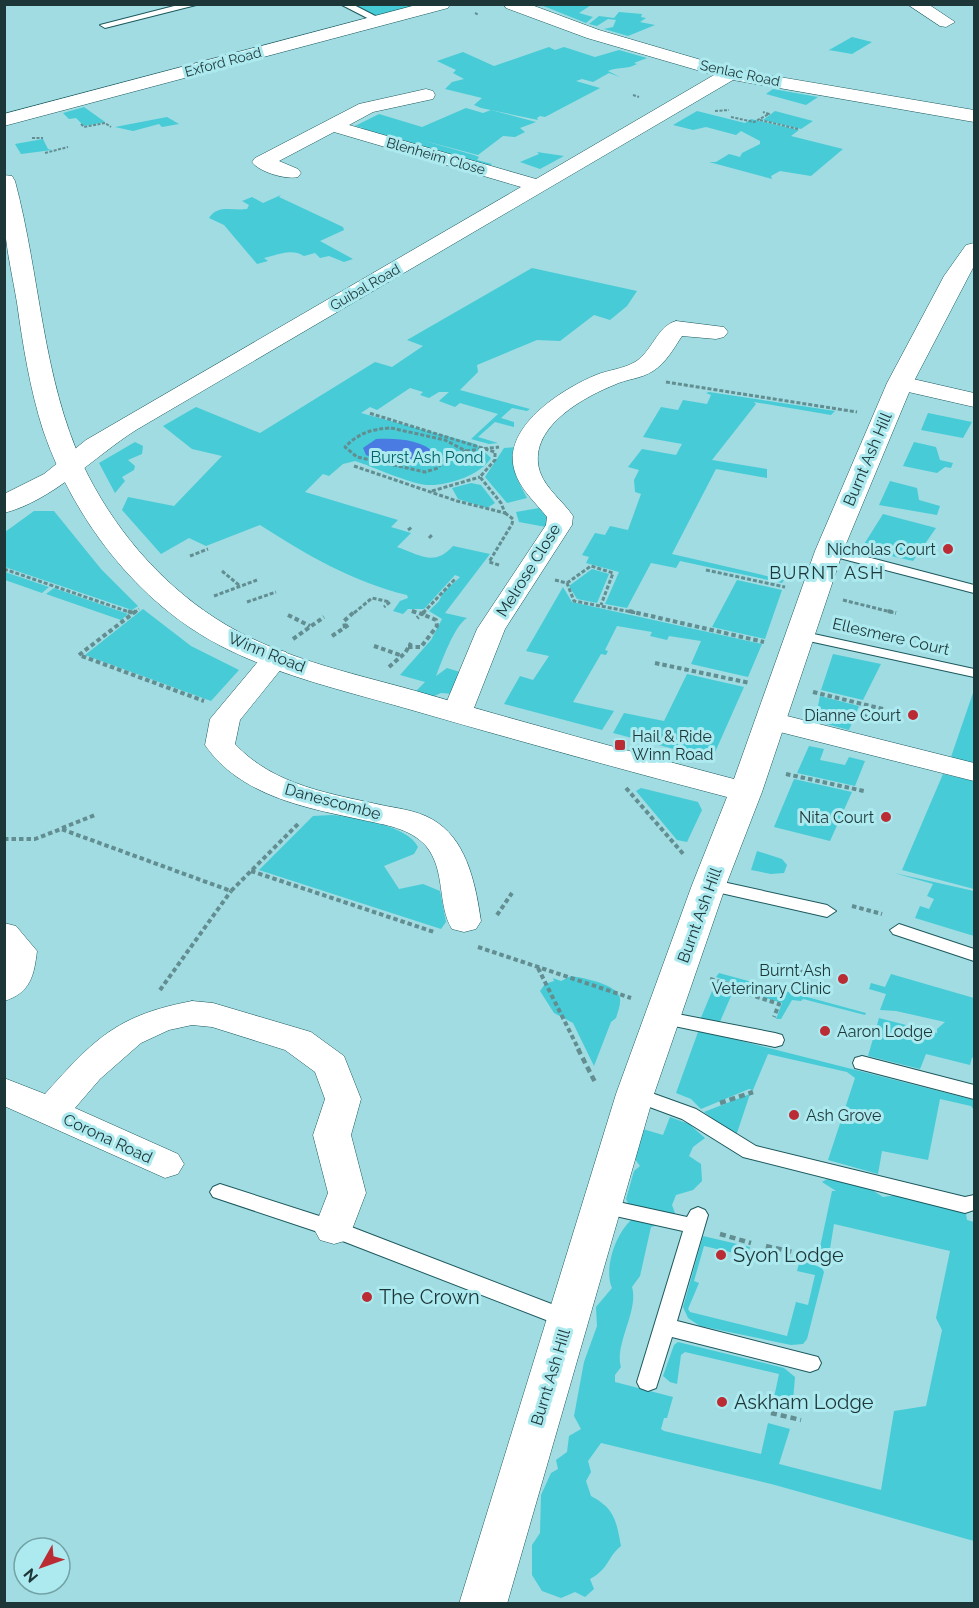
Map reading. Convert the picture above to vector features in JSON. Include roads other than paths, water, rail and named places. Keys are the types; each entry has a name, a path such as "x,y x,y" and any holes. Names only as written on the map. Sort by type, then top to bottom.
{"street":[{"name":"Exford Road","path":"4,120 442,4"},
{"name":"Senlac Road","path":"512,4 592,34 730,74 975,116"},
{"path":"915,4 946,22"},
{"name":"Guibal Road","path":"4,505 53,479 69,464 127,425 730,74"},
{"path":"291,173 262,162 373,106 426,95"},
{"name":"Blenheim Close","path":"333,126 539,186"},
{"name":"Winn Road","path":"4,181 15,216 44,392 69,464 98,518 163,591 224,635 282,650 457,713 627,762 746,792"},
{"name":"Burnt Ash Hill","path":"483,1604 600,1206 662,1017 697,870 746,792 829,551 900,383 956,276 975,250"},
{"name":"Melrose Close","path":"457,713 491,629 555,532 560,516 532,482 526,468 526,454 532,434 543,418 564,402 618,375 645,366 665,327 717,332"},
{"path":"900,383 975,400"},
{"name":"Danescombe","path":"282,650 225,719 219,744 230,759 250,772 302,796 404,820 428,830 443,849 459,881 464,921"},
{"path":"771,721 975,772"},
{"path":"4,934 20,951 16,978 4,989"},
{"name":"Corona Road","path":"51,1112 87,1070 128,1034 176,1014 213,1015 236,1020 297,1041 331,1065 343,1099 332,1135 347,1193 334,1229"},
{"name":"Corona Road","path":"4,1091 165,1164"}],"lane":[{"path":"105,25 196,4"},
{"path":"344,4 380,21"},
{"path":"829,551 975,589"},
{"name":"Ellesmere Court","path":"800,635 975,673"},
{"path":"697,870 827,911"},
{"path":"899,930 975,955"},
{"path":"662,1017 771,1039"},
{"path":"862,1063 975,1092"},
{"path":"635,1094 689,1114 719,1135 750,1152 966,1205 975,1203"},
{"path":"220,1192 334,1229 567,1319"},
{"path":"600,1206 696,1221 648,1382"},
{"path":"664,1326 810,1363"}],"water":[{"path":"376,439 416,442 436,454 411,464 384,462 366,455 363,448"}],"place":[{"name":"Nicholas Court","path":"948,549"},
{"name":"Dianne Court","path":"913,715"},
{"name":"Hail & Ride Winn Road","path":"620,745"},
{"name":"Nita Court","path":"886,817"},
{"name":"Burnt Ash Veterinary Clinic","path":"843,979"},
{"name":"Aaron Lodge","path":"825,1031"},
{"name":"Ash Grove","path":"794,1115"},
{"name":"Syon Lodge","path":"721,1255"},
{"name":"The Crown","path":"367,1297"},
{"name":"Askham Lodge","path":"722,1402"}],"district":[{"name":"BURNT ASH","path":"827,573"}],"park label":[{"name":"Burst Ash Pond","path":"427,457"}]}
